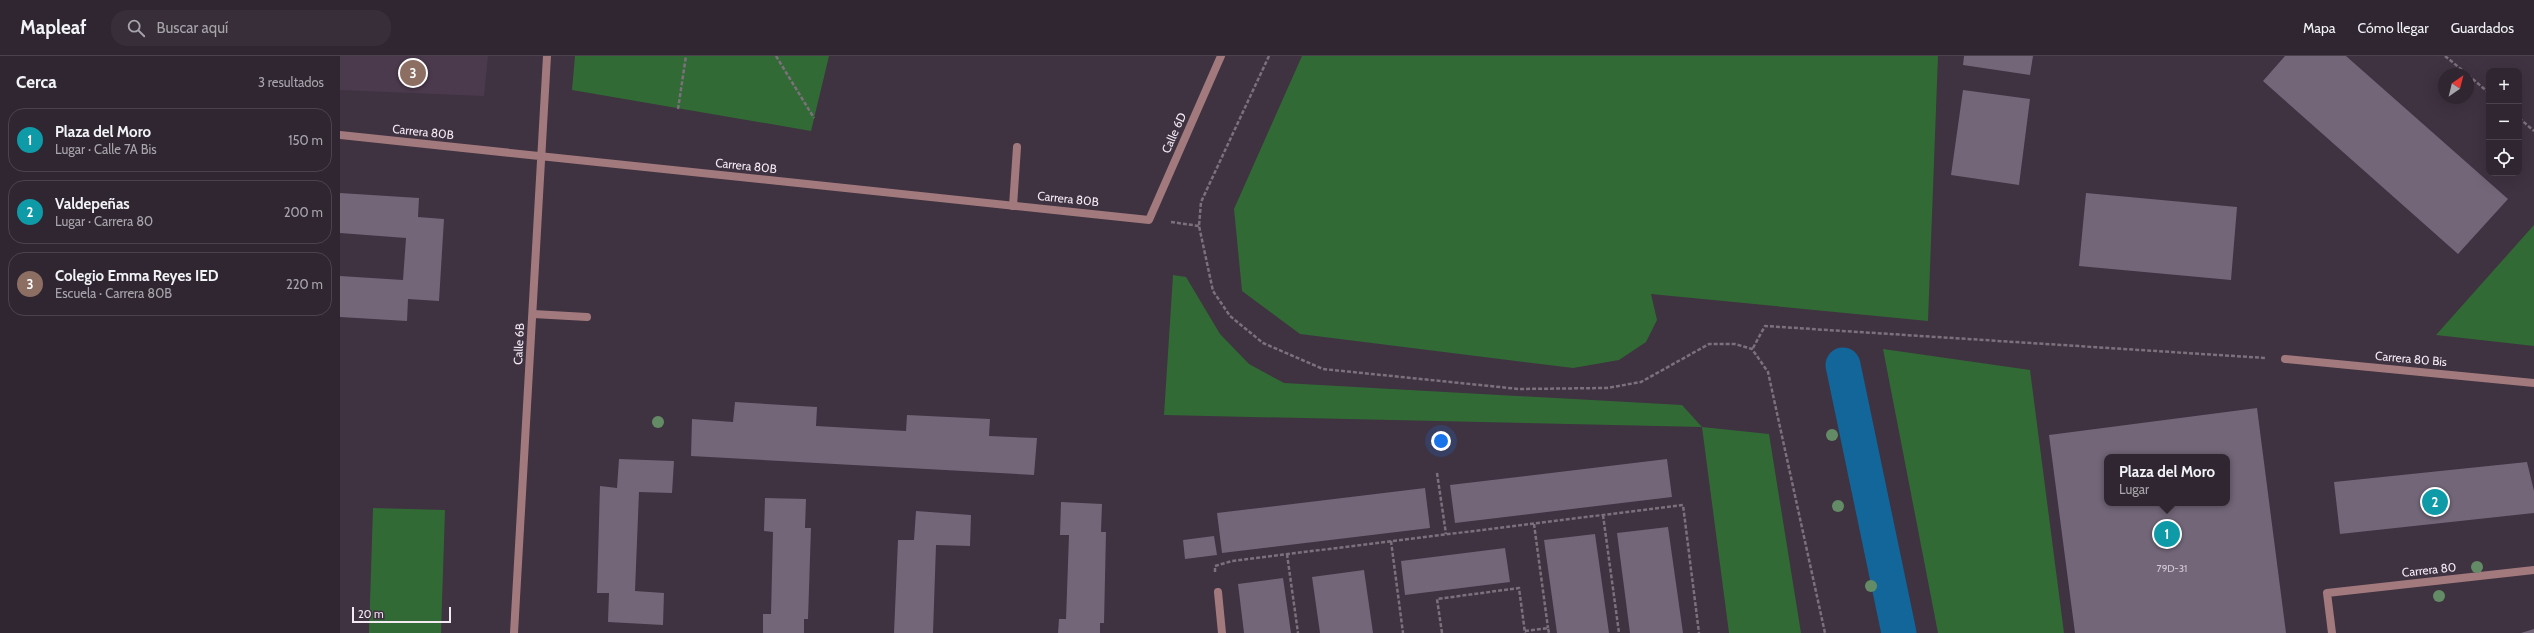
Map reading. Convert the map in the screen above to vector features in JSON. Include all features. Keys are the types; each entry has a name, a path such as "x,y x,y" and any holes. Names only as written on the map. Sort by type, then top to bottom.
{"street":[{"name":"Calle 6B","path":"514,633 547,56"},
{"name":"Calle 6D","path":"1149,220 1221,56"},
{"name":"Carrera 80B","path":"340,135 1149,220"},
{"path":"1013,206 1017,147"},
{"path":"533,314 587,317"},
{"name":"Carrera 80 Bis","path":"2285,359 2534,383"},
{"name":"Carrera 80","path":"2332,633 2327,593 2534,570"},
{"path":"1218,592 1222,633"}],"path":[{"path":"678,109 686,56"},
{"path":"776,56 814,118"},
{"path":"1269,56 1201,202 1199,226 1213,291 1230,316 1263,343 1323,368 1520,389 1607,388 1641,382 1709,344 1735,344 1752,348 1768,372 1826,633"},
{"path":"2445,56 2459,68"},
{"path":"2474,81 2486,91"},
{"path":"2522,121 2534,131"},
{"path":"1149,220 1199,226"},
{"path":"1752,348 1764,326 2285,359"},
{"path":"1437,473 1446,534"},
{"path":"1218,592 1215,566 1232,561 1683,505 1700,633"},
{"path":"1603,515 1619,633"},
{"path":"1534,524 1548,633"},
{"path":"1391,541 1403,633"},
{"path":"1287,554 1298,633"},
{"path":"1442,633 1437,599 1519,588 1525,632 1548,628"}],"shaded area":[{"path":"340,56 488,56 484,96 340,90"}],"green space":[{"path":"575,56 829,56 811,131 572,90"},
{"path":"1302,56 1938,56 1928,321 1651,294 1657,320 1646,342 1619,360 1573,368 1300,334 1242,291 1234,209"},
{"path":"2534,225 2534,346 2436,335"},
{"path":"1173,275 1186,277 1220,334 1249,364 1284,383 1682,405 1702,427 1164,415"},
{"path":"1883,349 2030,370 2064,633 1938,633"},
{"path":"1702,427 1769,434 1801,633 1729,633"},
{"path":"373,508 445,510 441,633 369,633"}],"building":[{"path":"1964,56 2033,56 2030,75 1963,65"},
{"path":"2285,56 2346,56 2508,199 2458,254 2263,81"},
{"path":"1963,90 2030,99 2019,185 1951,175"},
{"path":"340,193 419,198 418,217 444,219 439,301 408,299 407,321 340,317 340,276 403,280 406,238 340,233"},
{"path":"2086,193 2237,207 2231,280 2079,266"},
{"path":"735,402 817,407 816,426 906,431 907,415 990,419 989,436 1037,438 1034,475 691,456 692,419 733,422"},
{"path":"2257,408 2286,633 2075,633 2049,435"},
{"path":"619,459 674,461 672,493 639,492 635,591 664,593 663,625 608,622 609,593 597,593 600,486 617,488"},
{"path":"1667,459 1672,497 1455,523 1450,485"},
{"path":"2527,462 2534,491 2534,513 2340,534 2334,482"},
{"path":"1425,488 1430,528 1222,553 1217,513"},
{"path":"765,498 806,499 805,528 811,528 808,619 804,619 804,633 763,633 763,614 771,614 773,532 764,531"},
{"path":"1061,502 1102,504 1101,532 1106,532 1104,623 1100,623 1100,633 1058,633 1059,619 1066,619 1069,535 1060,535"},
{"path":"916,511 971,515 970,546 936,545 933,633 894,633 898,540 914,540"},
{"path":"1668,527 1683,633 1630,633 1617,533"},
{"path":"1595,534 1609,633 1557,633 1544,540"},
{"path":"1214,536 1217,555 1185,559 1183,540"},
{"path":"1505,548 1510,582 1405,595 1401,561"},
{"path":"1364,570 1373,633 1320,633 1312,577"},
{"path":"1283,578 1291,633 1244,633 1238,584"},
{"path":"2534,629 2534,633 2521,633"}],"waterway":[{"path":"1843,365 1899,633"}],"place":[{"name":"Colegio Emma Reyes IED","path":"413,73"},
{"name":"Valdepeñas","path":"2435,502"},
{"name":"Plaza del Moro","path":"2167,534"}]}
